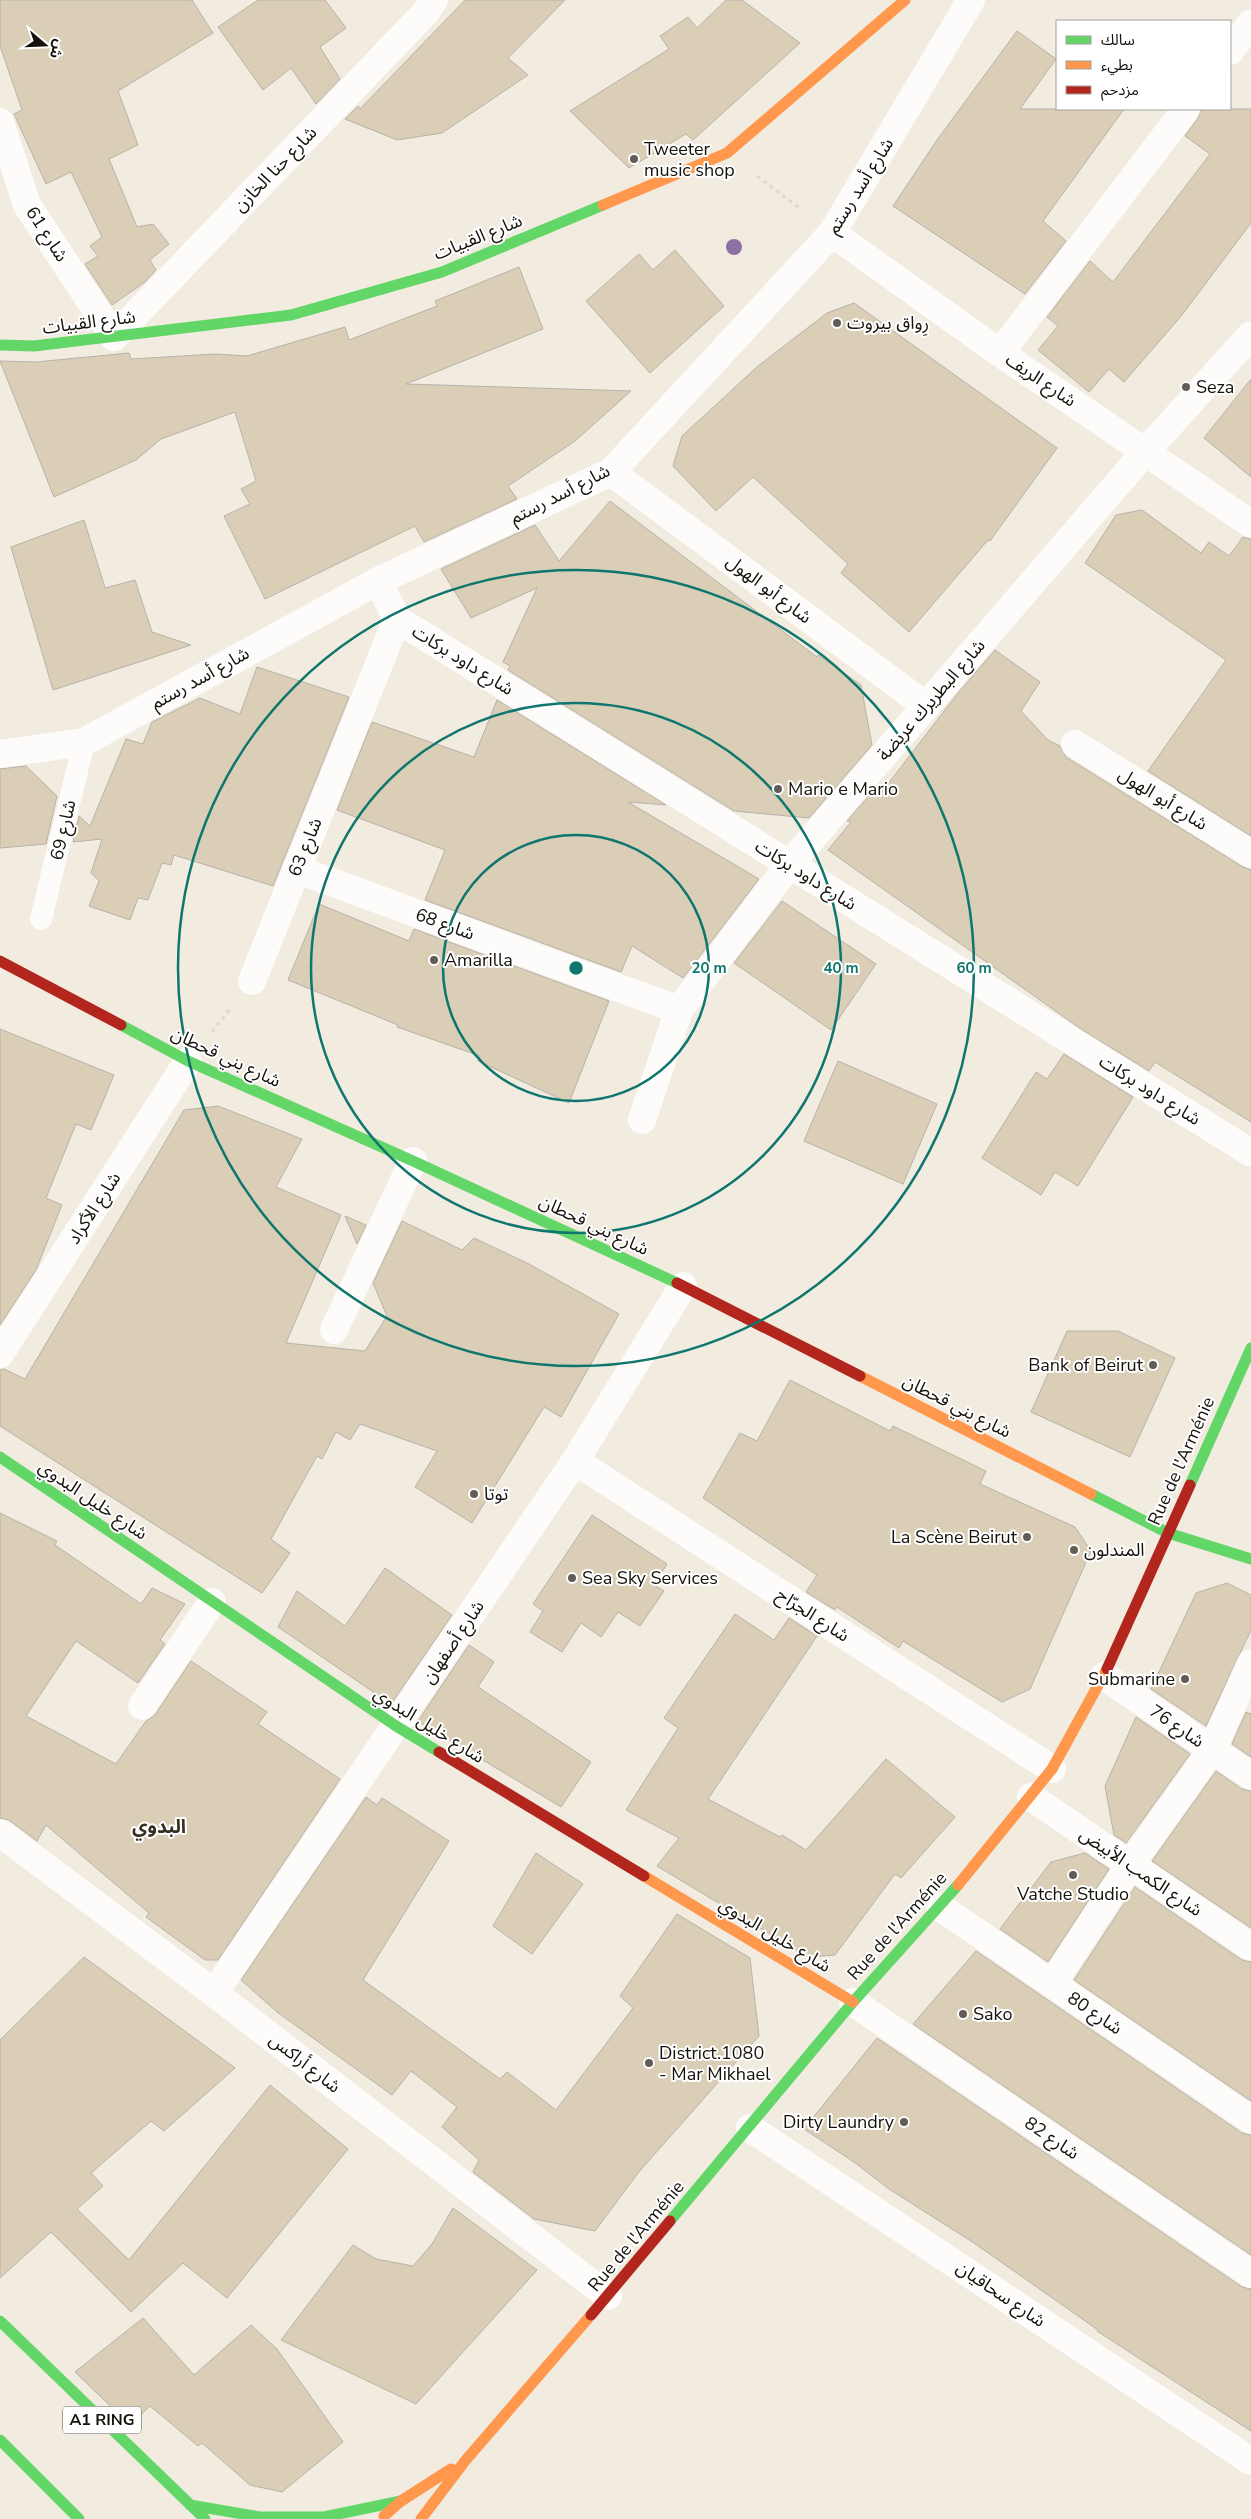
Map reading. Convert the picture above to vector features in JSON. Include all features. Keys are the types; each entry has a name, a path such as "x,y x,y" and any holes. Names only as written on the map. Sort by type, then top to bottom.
{"main road":[{"name":"شارع القبيات","path":"0,345 34,346 291,314 442,272 726,153 905,0"},
{"name":"شارع بني قحطان","path":"0,961 188,1061 414,1161 683,1286 1168,1533 1251,1560"},
{"name":"Rue de l'Arménie","path":"421,2519 465,2461 750,2128 852,2002 940,1907 1052,1769 1104,1676 1251,1348"},
{"name":"شارع خليل البدوي","path":"0,1457 396,1726 852,2002"},
{"name":"A1 RING","path":"0,2321 205,2519"},
{"path":"0,2440 79,2519"},
{"name":"Rue de l'Arménie","path":"381,2519 401,2501 465,2461"},
{"path":"190,2506 260,2517 324,2516 401,2501"}],"street":[{"name":"شارع حنا الخازن","path":"114,337 425,13 434,0"},
{"name":"شارع أسد رستم","path":"0,754 84,742 378,581 611,472 832,233 971,0"},
{"path":"1231,50 1251,23"},
{"path":"1000,352 1185,110"},
{"name":"شارع 61","path":"0,122 27,205 114,337"},
{"name":"شارع الريف","path":"832,233 1000,352 1251,524"},
{"name":"شارع البطريرك عريضة","path":"642,1120 679,1010 789,865 1145,452 1251,335"},
{"name":"شارع أبو الهول","path":"611,472 926,706"},
{"name":"شارع داود بركات","path":"378,581 397,619 1251,1153"},
{"name":"شارع 63","path":"252,981 397,619"},
{"name":"شارع أبو الهول","path":"1075,744 1251,854"},
{"name":"شارع 68","path":"296,869 679,1010"},
{"name":"شارع الأكراد","path":"0,1354 188,1061"},
{"path":"334,1330 414,1161"},
{"name":"شارع أصفهان","path":"214,1993 575,1461 683,1286"},
{"name":"شارع الجرّاح","path":"575,1461 1052,1769"},
{"path":"142,1706 212,1602"},
{"path":"1052,1984 1130,1865 1212,1750 1243,1700 1251,1663"},
{"name":"شارع 76","path":"1104,1676 1251,1776"},
{"name":"شارع الكمب الأبيض","path":"1031,1797 1251,1947"},
{"name":"شارع أراكس","path":"0,1833 214,1993 608,2296"},
{"name":"شارع 80","path":"940,1907 1251,2120"},
{"name":"شارع 82","path":"852,2002 1251,2274"},
{"name":"شارع سحاقيان","path":"750,2128 1251,2461"}],"lane":[{"name":"شارع 69","path":"41,919 84,742"}],"path":[{"path":"726,153 832,233"},
{"path":"188,1061 252,981"}],"building":[{"path":"0,0 192,0 213,33 118,91 138,145 109,159 137,227 153,224 169,244 150,260 156,270 145,282 112,305 85,264 98,256 90,246 102,237 71,172 46,184 14,114 22,110 0,46"},
{"path":"258,0 325,0 346,28 320,47 340,79 316,104 291,68 263,90 218,27"},
{"path":"465,0 565,0 508,58 528,75 442,133 397,140 345,119 358,106 360,109"},
{"path":"726,0 742,0 800,43 693,140 686,134 629,168 570,111 669,49 660,36 688,17 697,28"},
{"path":"1017,31 1056,59 1020,109 1123,110 1043,221 1066,241 1025,294 893,206 937,140"},
{"path":"1251,109 1251,223 1182,315 1124,382 1109,369 1089,392 1038,350 1058,326 1047,317 1090,261 1113,282 1210,154 1185,136 1198,118 1201,110"},
{"path":"675,250 724,306 650,373 586,301 639,254 653,270"},
{"path":"519,267 543,329 406,384 631,391 575,441 508,486 517,499 424,542 415,526 265,599 224,516 250,504 241,489 256,481 235,412 161,439 136,460 54,497 0,361 36,362 129,353 131,359 216,354 247,356 345,327 349,340 437,306 435,301"},
{"path":"854,303 1057,448 990,541 988,540 909,632 841,573 848,564 753,477 716,511 673,466 682,436 758,366 827,313"},
{"path":"1251,379 1251,477 1204,438"},
{"path":"610,501 817,657 818,655 861,685 872,745 809,818 734,811 508,670 510,666 503,662 537,588 471,618 441,569 535,525 559,561"},
{"path":"1142,510 1201,553 1209,542 1229,556 1243,537 1251,539 1251,836 1148,771 1226,660 1085,563 1116,515"},
{"path":"84,520 105,588 135,580 152,632 191,645 53,690 11,547"},
{"path":"995,650 1040,682 1021,711 1048,740 1060,746 1066,757 1243,867 1251,870 1251,1122 1155,1062 1149,1071 1081,1029 828,850 851,822 847,821 879,784 881,793 958,693"},
{"path":"257,667 349,697 273,886 174,855 171,865 162,863 148,900 138,898 130,920 89,906 99,881 91,873 102,839 73,842 79,816 90,826 126,739 143,744 152,722 200,698 240,714"},
{"path":"497,700 666,805 628,802 759,879 683,978 632,946 621,972 425,900 445,850 337,810 372,722 474,757"},
{"path":"26,766 57,796 46,844 0,848 0,769"},
{"path":"782,901 876,964 831,1030 734,963"},
{"path":"319,904 409,941 414,929 609,1001 569,1103 478,1061 480,1056 397,1027 398,1025 288,980"},
{"path":"0,1029 114,1075 91,1130 76,1124 46,1198 62,1205 36,1270 0,1325"},
{"path":"1064,1054 1133,1097 1078,1186 1055,1172 1041,1195 982,1158 1036,1072 1047,1079"},
{"path":"838,1061 937,1104 903,1184 804,1141"},
{"path":"218,1106 302,1139 276,1187 341,1215 286,1343 365,1351 387,1316 373,1283 402,1221 462,1250 474,1238 527,1263 619,1314 561,1417 544,1407 472,1523 415,1487 437,1451 360,1424 350,1440 336,1432 322,1459 317,1456 271,1539 290,1553 262,1593 0,1426 0,1370 4,1369 25,1379 184,1110"},
{"path":"345,1216 366,1225 357,1244"},
{"path":"1067,1331 1118,1331 1175,1358 1130,1457 1031,1412"},
{"path":"790,1380 890,1431 893,1426 986,1471 980,1484 1075,1527 1091,1551 1030,1689 1002,1702 903,1641 899,1648 837,1607 835,1610 806,1592 817,1575 703,1498 740,1433 757,1441"},
{"path":"0,1513 57,1541 55,1545 141,1604 152,1588 185,1604 160,1640 165,1644 138,1683 76,1641 26,1716 116,1764 146,1721 155,1715 191,1661 267,1712 258,1724 340,1779 218,1960 205,1960 146,1917 149,1913 46,1825 37,1841 9,1820 0,1818"},
{"path":"592,1515 667,1564 654,1585 664,1591 640,1626 618,1612 601,1637 581,1623 562,1652 530,1632 543,1611 533,1604"},
{"path":"385,1568 452,1615 391,1704 278,1627 297,1591 345,1626"},
{"path":"1227,1583 1251,1595 1251,1630 1206,1726 1151,1689 1196,1593"},
{"path":"735,1614 774,1640 789,1618 817,1636 708,1799 780,1837 782,1835 806,1850 886,1759 955,1817 901,1878 895,1874 835,1955 808,1957 657,1866 679,1838 626,1810 678,1728 664,1718"},
{"path":"469,1645 494,1662 478,1687 591,1762 561,1807 418,1721"},
{"path":"1246,1712 1251,1714 1251,1757 1232,1744"},
{"path":"1136,1717 1190,1754 1126,1843 1114,1835 1105,1786"},
{"path":"1216,1771 1242,1789 1251,1791 1251,1928 1152,1861"},
{"path":"366,1797 377,1805 382,1798 449,1841 363,1980 500,2079 507,2072 556,2110 633,2008 620,1996 677,1914 750,1958 759,2036 638,2173 595,2231 534,2219 473,2172 479,2160 442,2127 457,2107 411,2071 392,2095 277,2012 241,1980"},
{"path":"536,1853 583,1884 532,1954 493,1926"},
{"path":"1085,1853 1109,1869 1048,1962 1000,1929 1051,1862"},
{"path":"1135,1887 1242,1960 1251,1962 1251,2101 1074,1980"},
{"path":"976,1951 1242,2133 1251,2135 1251,2255 913,2024"},
{"path":"84,1957 235,2068 164,2131 151,2121 91,2173 103,2186 77,2209 129,2260 270,2085 348,2149 227,2298 183,2263 131,2312 51,2232 0,2278 0,2040"},
{"path":"877,2038 1242,2287 1251,2289 1251,2431 1097,2331 974,2243 889,2189 854,2162 804,2129"},
{"path":"453,2208 537,2270 416,2404 281,2340 353,2245 376,2259 413,2266 432,2244"},
{"path":"143,2318 194,2375 251,2325 277,2349 343,2442 282,2492 250,2485 202,2443 198,2446 150,2406 130,2425 75,2372"}],"traffic: fast":[{"path":"0,345 34,346 291,315 442,272 603,205"},
{"path":"121,1025 188,1061 413,1161 677,1283"},
{"path":"1190,1485 1251,1348"},
{"path":"0,1457 396,1726 439,1752"},
{"path":"1091,1494 1168,1533 1251,1559"},
{"path":"670,2221 853,2002 958,1885"},
{"path":"0,2321 205,2519"},
{"path":"0,2440 79,2519"},
{"path":"190,2505 260,2517 324,2517 401,2501"}],"traffic: slow":[{"path":"603,205 727,153 905,0"},
{"path":"860,1376 1091,1494"},
{"path":"958,1885 1052,1769 1107,1669"},
{"path":"644,1876 853,2002"},
{"path":"421,2519 465,2461 591,2315"},
{"path":"384,2516 401,2501 451,2469"}],"traffic: jam":[{"path":"0,961 121,1025"},
{"path":"677,1283 860,1376"},
{"path":"1107,1669 1190,1485"},
{"path":"439,1752 644,1876"},
{"path":"591,2315 670,2221"}],"place":[{"name":"Tweeter music shop","path":"634,159"},
{"name":"رِواق بيروت","path":"837,323"},
{"name":"Seza","path":"1186,387"},
{"name":"Mario e Mario","path":"778,789"},
{"name":"Amarilla","path":"434,960"},
{"name":"Bank of Beirut","path":"1153,1365"},
{"name":"توتا","path":"474,1494"},
{"name":"La Scène Beirut","path":"1027,1537"},
{"name":"المندلون","path":"1074,1550"},
{"name":"Sea Sky Services","path":"572,1578"},
{"name":"Submarine","path":"1185,1679"},
{"name":"Vatche Studio","path":"1073,1875"},
{"name":"Sako","path":"963,2014"},
{"name":"District.1080 - Mar Mikhael","path":"649,2063"},
{"name":"Dirty Laundry","path":"904,2122"}],"district":[{"name":"البدوي","path":"159,1827"}]}
